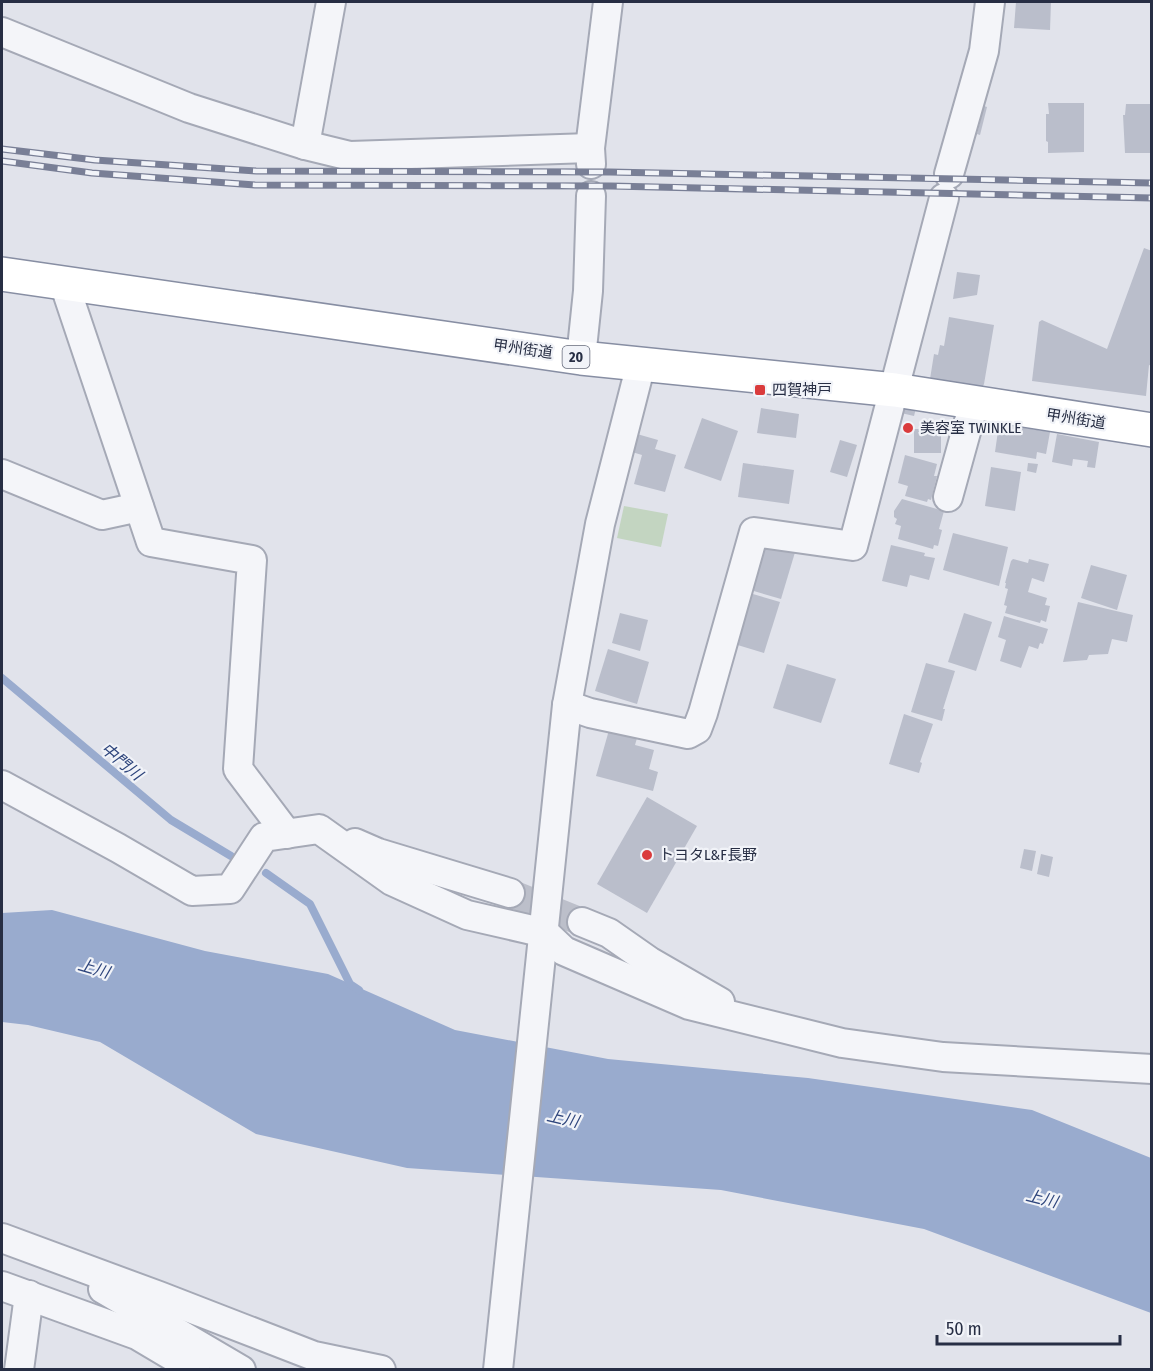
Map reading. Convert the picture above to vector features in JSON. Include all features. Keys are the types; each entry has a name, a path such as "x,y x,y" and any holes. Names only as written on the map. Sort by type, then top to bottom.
{"highway":[{"name":"甲州街道","path":"2,274 581,358 894,390 1152,430"}],"street":[{"path":"305,145 332,2"},
{"path":"2,32 189,108 305,145 350,156 590,156 608,2"},
{"path":"567,705 590,713 688,734 697,729 754,532 854,546 946,186 984,51 990,2"},
{"path":"581,358 588,291 591,196"},
{"path":"68,295 151,542 252,560 238,769 287,834"},
{"path":"498,1370 567,705 600,524 641,364"},
{"path":"948,497 974,403"},
{"path":"2,474 102,515 140,507"},
{"path":"2,785 192,891 230,889 264,837 319,829 378,853 510,893"},
{"path":"319,829 392,881 467,915 544,942 688,1005 842,1043 943,1057 1152,1069"},
{"path":"582,922 609,933 649,961 755,1022"},
{"path":"2,1238 314,1356 381,1370"},
{"path":"34,1249 241,1370"},
{"path":"2,1286 137,1335 180,1366"},
{"path":"19,1370 29,1295"}],"green space":[{"path":"624,506 668,514 661,547 617,538"}],"water":[{"name":"上川","path":"52,910 205,951 328,974 455,1030 608,1059 808,1078 1032,1110 1151,1158 1151,1313 924,1229 721,1190 407,1168 256,1134 100,1042 28,1025 2,1022 2,913"}],"building":[{"path":"1016,2 1051,2 1050,30 1014,28"},
{"path":"1048,103 1084,103 1084,152 1048,153 1046,114 1049,114"},
{"path":"1126,104 1152,104 1152,153 1125,153 1123,115 1125,115"},
{"path":"984,106 987,107 980,135 977,134"},
{"path":"1144,248 1152,251 1152,366 1149,365 1146,396 1032,381 1039,322 1042,320 1107,349"},
{"path":"957,272 980,275 977,295 953,299"},
{"path":"949,317 994,325 982,388 930,379 934,354 938,355 940,345 944,346"},
{"path":"903,405 916,408 914,416 901,413"},
{"path":"761,408 799,414 796,438 757,433"},
{"path":"702,418 738,431 721,481 684,468"},
{"path":"999,424 1050,432 1046,454 1037,452 1036,459 995,452"},
{"path":"914,429 941,429 941,453 914,453"},
{"path":"637,434 658,440 655,449 676,455 665,492 634,484 642,455 632,452"},
{"path":"1057,434 1099,442 1095,468 1087,467 1088,461 1073,459 1072,466 1052,462"},
{"path":"840,440 857,445 847,477 830,472"},
{"path":"905,455 937,464 934,476 937,476 931,500 928,499 927,502 905,496 908,486 898,483"},
{"path":"743,463 794,470 789,504 738,497"},
{"path":"1028,463 1038,464 1036,473 1027,471"},
{"path":"991,467 1021,472 1015,511 985,506"},
{"path":"902,499 944,511 939,529 942,530 938,546 934,545 933,549 898,539 901,526 895,524 897,519 894,517 894,511"},
{"path":"953,533 1008,547 999,586 943,570"},
{"path":"762,538 796,549 781,599 747,589"},
{"path":"891,545 925,553 924,556 935,558 929,580 910,575 907,587 882,581"},
{"path":"1013,559 1028,563 1029,559 1049,564 1044,582 1032,578 1028,592 1047,598 1045,605 1050,606 1046,622 1041,620 1040,623 1005,613 1007,606 1004,605 1008,589 1005,588 1005,583"},
{"path":"1091,565 1127,575 1117,610 1081,598"},
{"path":"746,592 780,602 764,653 731,643"},
{"path":"1078,602 1133,615 1127,642 1112,639 1108,654 1089,655 1087,660 1063,662"},
{"path":"620,613 648,620 640,651 612,643"},
{"path":"964,613 992,622 976,671 948,662"},
{"path":"1004,616 1048,629 1043,644 1040,643 1038,649 1029,646 1021,668 1000,661 1006,640 998,637"},
{"path":"608,649 649,662 637,704 595,691"},
{"path":"926,663 955,671 943,709 945,709 942,721 911,712"},
{"path":"787,664 836,679 821,723 773,708"},
{"path":"904,714 933,724 920,762 922,763 919,773 889,764"},
{"path":"611,723 639,731 635,745 654,750 649,769 658,772 653,791 596,776"},
{"name":"トヨタL&F長野","path":"647,797 697,826 647,913 597,884"},
{"path":"1024,849 1036,851 1032,871 1020,868"},
{"path":"1041,854 1053,857 1049,877 1037,874"}],"waterway":[{"name":"中門川","path":"2,678 171,820 231,856"},
{"name":"中門川","path":"266,873 310,904 350,984 359,990"}],"tunnel":[{"path":"510,893 582,922"}],"railway":[{"path":"2,149 95,160 256,171 610,172 1152,183"},
{"path":"2,161 92,173 255,185 611,186 1152,198"}],"place":[{"name":"四賀神戸","path":"760,390"},
{"name":"美容室 TWINKLE","path":"908,428"},
{"name":"トヨタL&F長野","path":"647,855"}]}
